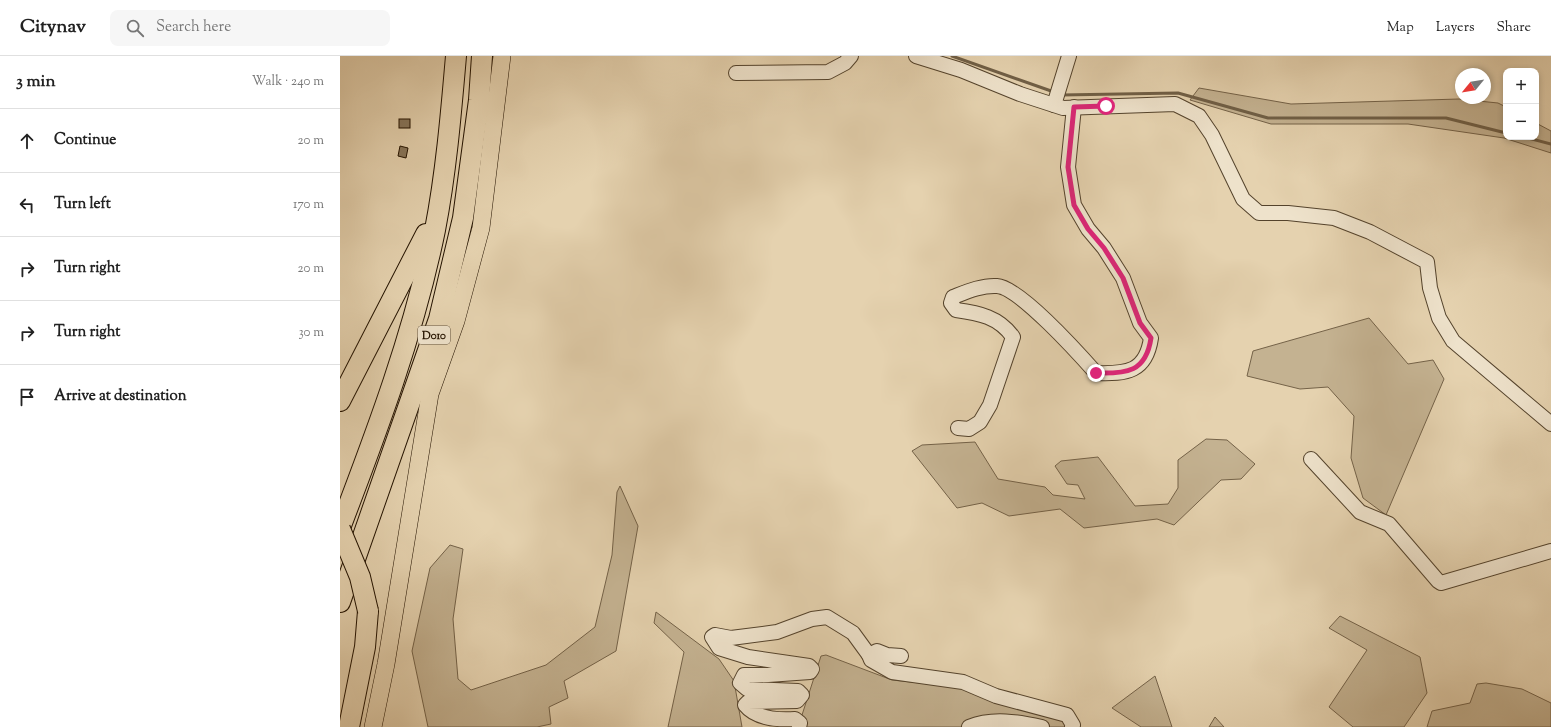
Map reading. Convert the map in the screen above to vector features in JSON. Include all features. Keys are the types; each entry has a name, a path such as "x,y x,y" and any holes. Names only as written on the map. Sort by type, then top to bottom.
{"highway":[{"name":"D010","path":"340,528 383,414 409,332 434,231 446,157 456,56"},
{"name":"D010","path":"340,602 439,320 463,218 479,100 482,56"},
{"path":"340,401 437,213"},
{"path":"340,528 360,577 368,611 365,647 349,727"}],"main road":[{"path":"373,727 386,664 430,394 456,322 482,228 502,56"}],"street":[{"path":"736,73 828,72 846,63 850,56"},
{"path":"916,56 961,70 1020,94 1063,108 1176,104 1199,116 1212,135 1243,199 1259,213 1288,213 1334,218 1370,232 1426,262 1430,288 1439,318 1453,341 1551,424"},
{"path":"1054,105 1069,56"},
{"path":"958,428 969,429 980,422 990,405 1013,337 1006,326 981,314 956,310 951,303 953,297 964,292 998,286 1009,290 1035,311 1096,373 1120,374 1142,364 1150,350 1151,338 1140,323 1123,278 1104,248 1088,229 1074,205 1068,167 1074,107"},
{"path":"1311,459 1360,512 1389,524 1441,583 1551,551"},
{"path":"799,727 800,723 795,719 774,720 753,711 745,705 748,702 796,701 802,695 798,691 747,689 740,683 740,680 744,675 810,672 812,669 809,666 748,657 719,648 712,637 715,635 731,638 777,632 812,619 827,617 853,633 871,660 892,672 963,682 996,696 1067,715 1073,725 1072,727"},
{"path":"869,655 877,651 887,655 901,656"},
{"path":"969,727 992,722 1016,722 1042,727"}],"shaded area":[{"path":"1199,88 1291,104 1455,99 1455,104 1498,103 1503,106 1503,138 1408,124 1271,124 1190,100"},
{"path":"1539,125 1551,131 1551,153 1510,140 1539,140"},
{"path":"1369,318 1408,364 1433,360 1444,379 1386,515 1363,498 1351,458 1354,416 1328,387 1300,389 1247,376 1253,351"},
{"path":"1206,439 1227,440 1255,464 1241,479 1221,480 1174,525 1157,519 1084,528 1060,509 1009,516 982,503 957,508 912,451 922,445 975,442 998,479 1045,487 1053,495 1085,499 1078,485 1067,484 1055,466 1061,461 1098,457 1135,506 1168,504 1178,488 1178,460"},
{"path":"620,486 638,526 616,651 564,681 568,698 549,707 551,724 537,727 428,727 412,651 430,568 450,545 463,549 453,619 458,679 471,690 546,665 595,627 612,555 617,492"},
{"path":"656,612 719,659 734,681 742,727 668,727 684,652 654,623"},
{"path":"1340,616 1420,657 1427,693 1404,727 1353,727 1329,707 1367,650 1329,628"},
{"path":"826,655 892,680 957,687 1056,717 1071,727 803,727 802,715 821,656"},
{"path":"1155,676 1172,727 1141,727 1112,708"},
{"path":"1486,683 1522,689 1551,703 1551,727 1427,727 1432,711 1470,703 1477,684"},
{"path":"1215,717 1224,727 1209,727"}],"building":[{"path":"399,119 410,119 410,128 399,128"},
{"path":"400,146 408,148 406,158 398,156"}],"waterway":[{"path":"952,56 1054,92"},
{"path":"1061,95 1178,93 1268,118 1446,118 1503,132"},
{"path":"1536,140 1551,144"}],"route":[{"path":"1096,373 1120,374 1142,364 1150,350 1151,338 1140,323 1123,278 1104,248 1088,229 1074,205 1068,167 1074,107 1106,106"}]}
